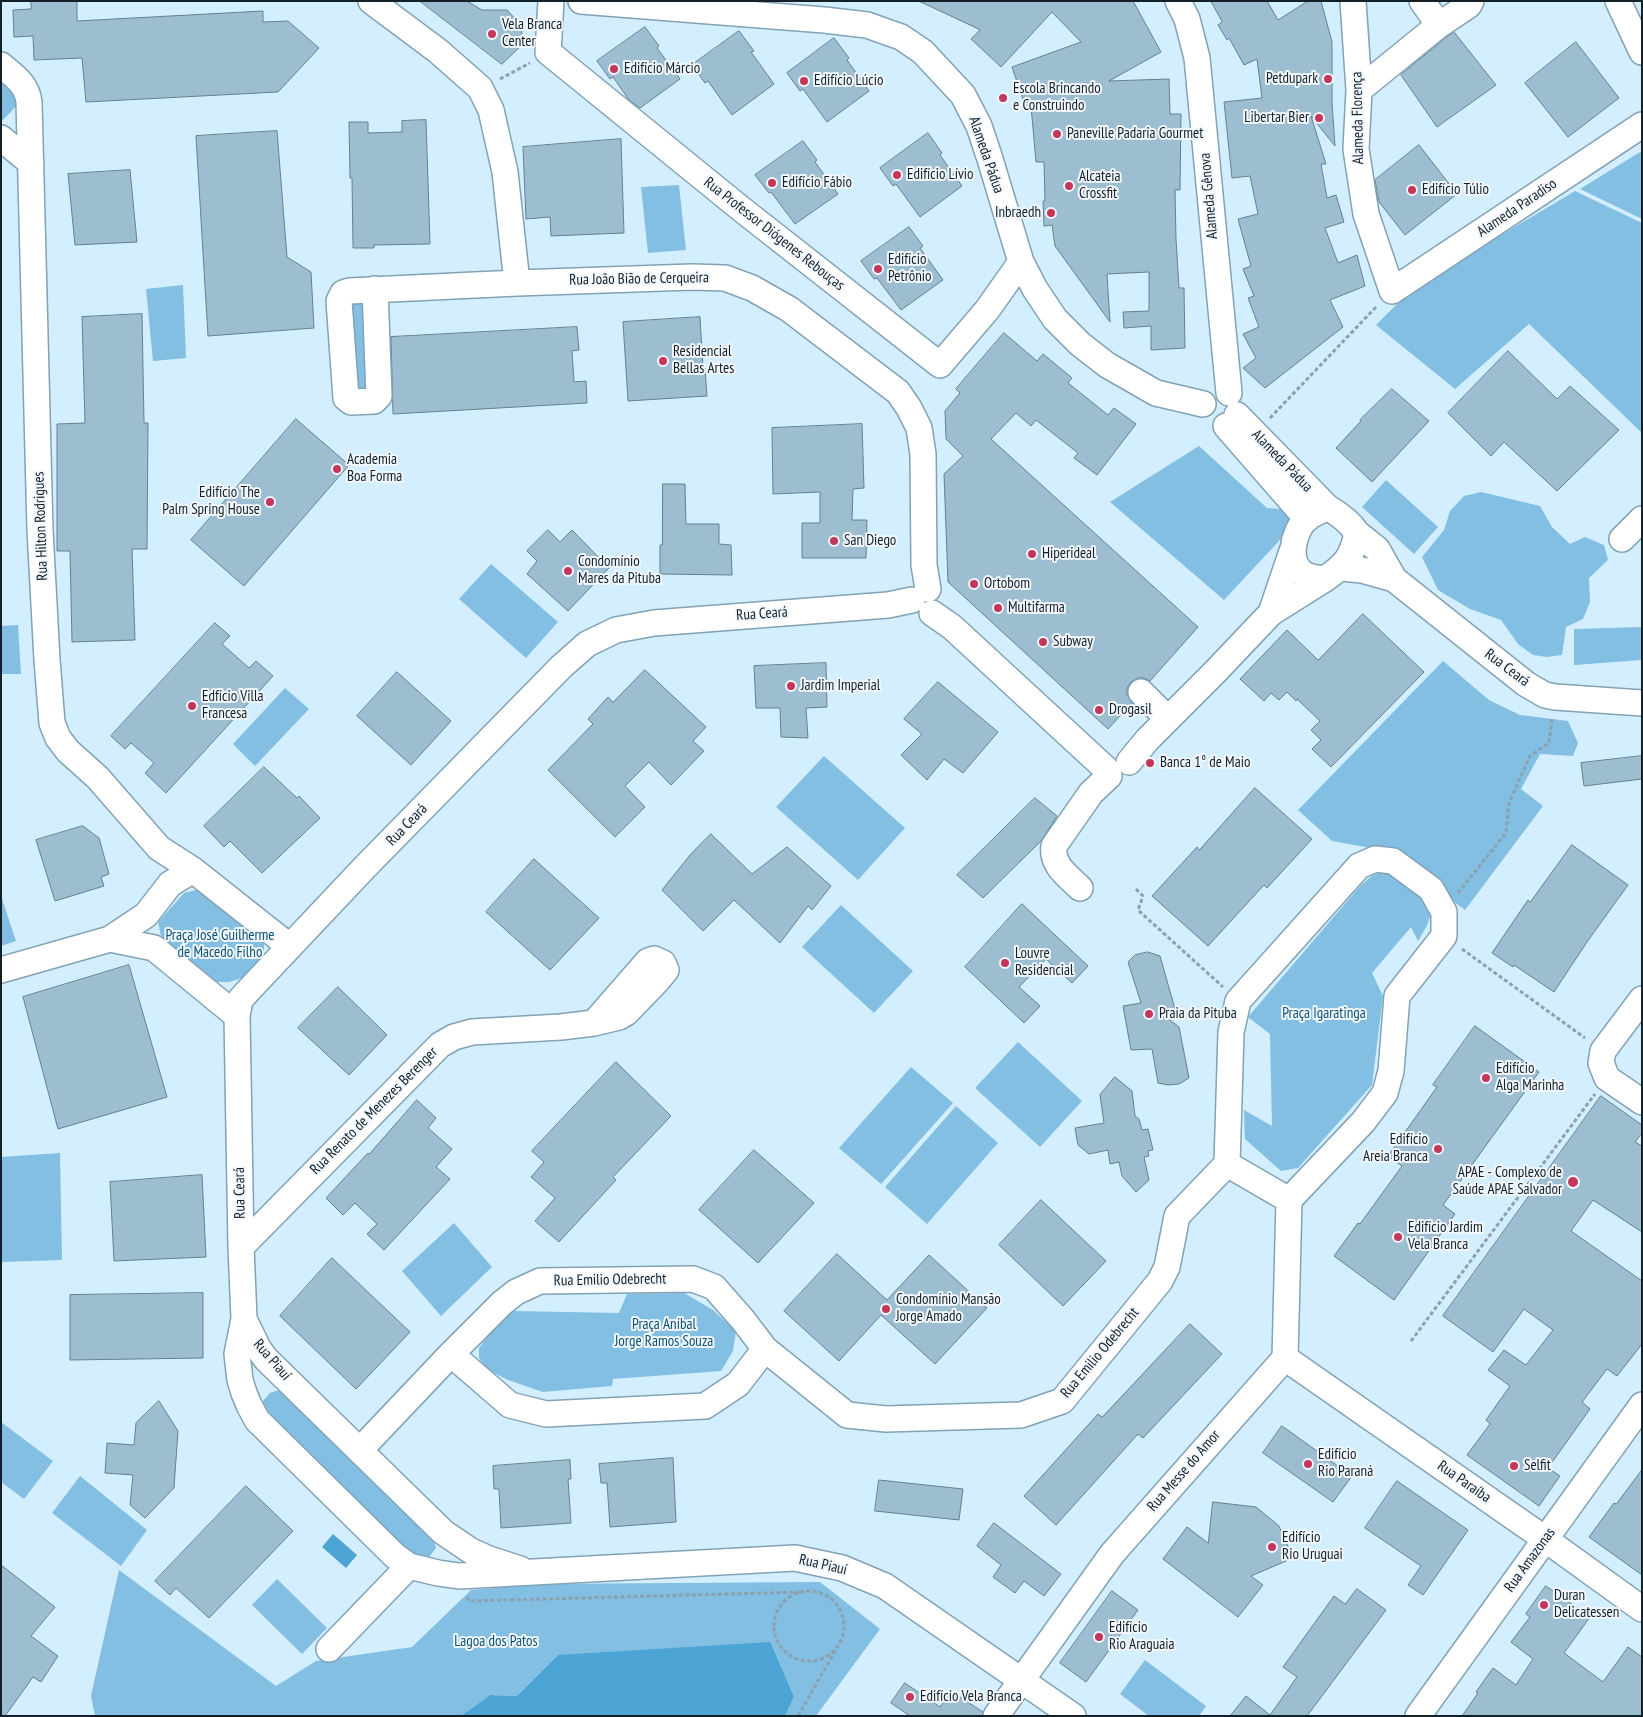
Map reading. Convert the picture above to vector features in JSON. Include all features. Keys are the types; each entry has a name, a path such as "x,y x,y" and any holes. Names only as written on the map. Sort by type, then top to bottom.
{"street":[{"path":"371,1 438,51 480,88 491,110 505,172 517,283"},
{"path":"548,52 551,1"},
{"name":"Alameda Pádua","path":"582,1 833,21 867,25 901,36 923,52 963,95 979,126 1021,262 1035,289 1055,319 1080,344 1107,365 1156,393 1203,404 1208,395 1218,391 1231,411 1317,513"},
{"name":"Alameda Gênova","path":"1178,1 1187,19 1196,58 1231,411"},
{"name":"Alameda Florença","path":"1353,1 1358,90 1356,149 1366,214 1392,291"},
{"path":"1422,1 1439,25"},
{"path":"1358,90 1439,25 1469,5 1471,1"},
{"path":"1618,1 1642,52"},
{"name":"Rua Professor Diógenes Rebouças","path":"548,52 732,202 940,365 987,310 1021,262"},
{"name":"Rua Hilton Rodrigues","path":"1,65 23,84 28,94 40,530 46,660 52,723 58,738 68,751 98,778 159,848 193,870 289,946"},
{"name":"Alameda Paradiso","path":"1392,291 1642,125"},
{"path":"1,138 31,163"},
{"name":"Rua João Bião de Cerqueira","path":"375,289 692,277 725,278 752,288 789,309 898,392 909,408 919,428 922,454 923,600"},
{"name":"Alameda Pádua","path":"1231,411 1256,433 1317,513"},
{"path":"1080,888 1056,864 1053,855 1054,846 1110,763 1147,740 1271,613 1334,573 1349,557 1357,533 1340,516 1317,513 1298,530 1271,613"},
{"path":"1622,539 1642,520"},
{"name":"Rua Ceará","path":"1357,533 1377,549 1394,580"},
{"path":"1292,551 1297,567 1306,575 1334,573"},
{"name":"Rua Ceará","path":"1334,573 1362,570 1394,580 1526,684 1545,695 1642,703"},
{"path":"923,600 1110,763"},
{"name":"Rua Ceará","path":"244,1319 237,1016 240,1000 289,946 561,667 587,644 616,630 654,623 923,600"},
{"path":"1141,692 1168,719"},
{"name":"Rua Hilton Rodrigues","path":"159,848 170,884"},
{"path":"1285,1358 1289,1200 1363,1122 1384,1093 1391,1071 1397,996 1444,924 1431,889 1393,861 1375,859 1359,866 1238,1001 1231,1032 1227,1164 1289,1200"},
{"path":"1,970 110,939 146,915 170,884 193,870"},
{"path":"146,915 145,933 154,948 237,1016"},
{"path":"110,939 154,948"},
{"path":"1642,999 1603,1051 1601,1063 1607,1078 1642,1102"},
{"name":"Rua Renato de Menezes Berenger","path":"241,1247 440,1045 454,1037 472,1032 561,1027 594,1023"},
{"name":"Rua Emilio Odebrecht","path":"360,1450 451,1354 502,1304 516,1292 540,1281 693,1279 714,1287 765,1349 847,1415 886,1419 1020,1415 1062,1401 1160,1281 1167,1267 1177,1216 1227,1164"},
{"name":"Rua Piauí","path":"244,1319 258,1348 285,1377 443,1532 471,1551 489,1559 530,1572"},
{"name":"Rua Piauí","path":"244,1319 236,1354 240,1380 248,1406 257,1420 395,1556 413,1567 459,1576 795,1558 842,1568 886,1586 1073,1716"},
{"path":"451,1354 510,1405 546,1414 705,1406 738,1384 765,1349"},
{"name":"Rua Paraíba","path":"1285,1358 1546,1539 1642,1609"},
{"name":"Rua Messe do Amor","path":"996,1716 1112,1554 1285,1358"},
{"path":"248,1406 254,1390 260,1384 268,1380 285,1377"},
{"name":"Rua Amazonas","path":"1418,1716 1642,1404"},
{"path":"329,1649 413,1567 434,1562 437,1559 443,1548 443,1532"}],"path":[{"path":"480,88 510,75 548,52"},
{"path":"1256,433 1392,291"},
{"path":"1555,697 1550,743 1530,756 1509,803 1506,833 1444,924 1603,1051"},
{"path":"1136,889 1143,896 1138,910 1238,1001"},
{"path":"1411,1342 1607,1078"},
{"path":"459,1576 469,1601 803,1592 815,1592 826,1596 835,1603 841,1612 844,1624 843,1635 798,1716"},
{"path":"803,1592 792,1596 776,1612 774,1629 779,1646 797,1660 808,1661 820,1660 838,1646"}],"green space":[{"path":"1,74 20,102 3,120 1,120"},
{"path":"1642,151 1642,219 1580,189 1640,152"},
{"path":"679,185 686,250 648,253 641,187"},
{"path":"1575,191 1642,223 1642,433 1529,324 1455,389 1376,325 1414,287"},
{"path":"183,285 186,358 153,361 146,289"},
{"path":"346,293 374,293 380,394 353,395"},
{"path":"1199,446 1267,508 1280,509 1290,515 1293,526 1224,600 1110,502"},
{"path":"1386,480 1438,527 1414,554 1362,507"},
{"path":"1481,492 1540,506 1552,527 1570,544 1585,537 1604,545 1608,560 1589,578 1590,602 1583,619 1566,627 1562,655 1547,657 1533,655 1518,644 1501,620 1470,609 1438,590 1422,557 1444,530 1450,511 1464,496"},
{"path":"491,564 558,622 526,658 459,599"},
{"path":"18,625 21,674 1,674 1,626"},
{"path":"1642,627 1642,660 1574,665 1574,629"},
{"path":"1443,661 1489,700 1520,715 1568,721 1578,743 1573,756 1540,754 1521,789 1543,806 1465,910 1388,851 1332,841 1298,810"},
{"path":"285,688 309,709 255,766 233,744"},
{"path":"824,756 905,828 858,880 776,807"},
{"name":"Praça Igaratinga","path":"1385,871 1422,894 1430,908 1430,916 1427,926 1418,941 1411,927 1372,973 1383,996 1372,1085 1298,1168 1281,1171 1245,1139 1244,1110 1272,1126 1270,1034 1248,1017 1361,885 1373,875"},
{"name":"Praça José Guilherme de Macedo Filho","path":"196,890 226,908 258,933 264,944 264,954 242,978 229,982 214,982 162,941 158,922 184,893"},
{"path":"1,896 16,941 1,946"},
{"path":"841,905 913,971 874,1013 802,947"},
{"path":"1018,1042 1082,1101 1040,1147 975,1088"},
{"path":"911,1067 953,1103 881,1184 839,1148"},
{"path":"956,1106 998,1143 927,1224 885,1187"},
{"path":"60,1153 62,1260 2,1262 1,1157"},
{"path":"454,1223 492,1267 441,1316 402,1271"},
{"name":"Praça Aníbal Jorge Ramos Souza","path":"684,1293 713,1310 736,1331 733,1351 721,1371 613,1379 612,1386 543,1392 508,1380 486,1369 479,1358 479,1348 494,1328 513,1311 619,1313 627,1294"},
{"path":"282,1389 432,1535 436,1548 429,1557 414,1559 265,1412 263,1401 270,1393"},
{"path":"1,1422 53,1461 24,1499 1,1482"},
{"path":"80,1476 147,1530 121,1566 52,1513"},
{"name":"Lagoa dos Patos","path":"119,1570 276,1686 316,1661 412,1647 471,1590 537,1584 820,1582 880,1629 816,1716 785,1716 794,1697 558,1655 517,1696 490,1695 461,1716 95,1716 91,1696"},
{"path":"277,1579 327,1628 302,1654 252,1605"},
{"path":"1145,1660 1206,1706 1199,1716 1149,1716 1120,1694"}],"shaded area":[{"path":"333,1534 357,1555 346,1568 322,1547"},
{"path":"770,1642 794,1697 785,1716 461,1716 490,1695 517,1696 558,1655"}],"building":[{"path":"31,1 77,1 77,21 263,11 263,22 288,21 319,48 278,92 86,102 82,58 34,60 33,36 14,37 13,10 31,9"},
{"name":"Vela Branca Center","path":"420,1 467,1 482,10 507,10 521,25 523,44 502,64"},
{"path":"919,1 1133,1 1161,52 1109,81 1169,79 1170,114 1181,114 1180,190 1175,190 1179,288 1184,288 1185,348 1151,350 1151,326 1124,328 1123,312 1149,311 1149,272 1107,274 1110,322 1055,246 1052,225 1044,226 1044,162 1036,162 1031,106 1026,108 1012,67 1081,42 1052,12 1001,67 971,39 980,30"},
{"path":"1211,1 1267,1 1278,20 1308,1 1321,1 1332,42 1332,103 1335,146 1311,116 1326,164 1321,164 1327,198 1336,195 1344,222 1325,228 1338,263 1357,255 1365,286 1330,300 1343,327 1265,388 1243,368 1256,358 1243,334 1259,327 1248,298 1254,296 1243,269 1251,266 1238,219 1258,214 1250,176 1232,178 1224,102 1262,98 1257,59 1244,65 1229,38 1227,40 1218,25 1222,22"},
{"name":"Edifício Márcio","path":"645,27 659,46 657,48 680,79 640,108 629,100 613,77 610,79 597,61"},
{"path":"739,31 754,51 751,52 774,84 732,115 708,81 705,83 692,65"},
{"path":"1454,32 1496,85 1437,127 1401,75"},
{"name":"Edifício Lúcio","path":"834,38 869,91 827,122 803,89 800,91 787,73"},
{"path":"1576,42 1619,98 1568,137 1525,83"},
{"path":"426,120 430,244 374,245 374,248 353,248 349,122 368,122 368,133 402,132 402,121"},
{"path":"277,131 287,257 311,272 314,328 208,336 196,136"},
{"name":"Edifício Lívio","path":"928,133 942,153 940,155 962,186 920,217 896,184 893,186 880,168"},
{"path":"621,139 624,233 551,236 550,217 526,219 523,147"},
{"name":"Edifício Fábio","path":"803,141 817,160 815,162 838,194 795,224 771,192 769,193 755,175"},
{"name":"Edifício Túlio","path":"1419,145 1457,194 1405,235 1379,202 1375,180"},
{"path":"130,170 137,242 75,245 68,174"},
{"name":"Edifício Petrônio","path":"909,227 923,246 920,248 943,280 901,310 877,278 874,279 861,261"},
{"path":"142,314 144,423 148,423 147,549 132,549 135,640 72,642 70,551 57,551 57,424 85,423 82,317"},
{"name":"Residencial Bellas Artes","path":"700,317 703,368 705,368 707,396 628,401 623,322"},
{"path":"577,327 579,350 572,351 574,382 586,381 587,403 393,414 391,337"},
{"name":"Hiperideal","path":"1004,333 1037,361 1043,354 1072,378 1068,383 1108,415 1114,408 1136,424 1097,475 1074,458 1078,453 1036,420 1031,426 1016,413 991,439 1198,627 1150,681 1138,678 1131,682 1127,688 1127,695 1132,703 1108,729 948,582 944,474 963,456 946,439 945,411 960,393 956,389"},
{"path":"1508,351 1557,399 1570,386 1619,430 1557,491 1504,442 1491,456 1448,413"},
{"path":"1392,389 1429,421 1372,482 1336,448 1360,420"},
{"name":"Edifício The Palm Spring House","path":"296,419 349,465 244,586 191,540"},
{"path":"862,424 864,488 853,489 852,520 867,520 866,558 802,558 802,523 820,523 820,492 773,494 772,428"},
{"path":"663,484 685,484 686,524 719,524 719,544 731,545 732,575 660,574"},
{"name":"Condomínio Mares da Pituba","path":"548,530 560,542 572,530 609,568 568,611 527,574 537,561 527,551"},
{"path":"1363,614 1424,672 1331,767 1312,749 1321,740 1311,730 1320,721 1287,692 1279,700 1271,693 1264,701 1240,679 1287,630 1318,660"},
{"name":"Edfício Villa Francesa","path":"215,623 230,636 222,644 249,668 256,661 273,676 166,793 145,773 154,763 131,743 125,749 111,736"},
{"name":"Jardim Imperial","path":"826,663 827,707 806,708 808,738 781,737 780,708 756,708 754,666"},
{"path":"645,670 706,727 693,741 704,751 671,785 649,762 625,786 645,807 615,837 548,770 593,724 588,719 608,697 613,702"},
{"path":"397,672 451,721 411,765 357,716"},
{"path":"938,682 998,732 963,773 944,759 927,780 901,755 922,734 904,719"},
{"path":"1642,756 1642,779 1584,786 1581,763"},
{"path":"264,767 297,798 299,796 320,818 262,873 230,841 224,847 204,826"},
{"path":"1255,788 1312,839 1267,888 1264,885 1208,946 1152,896 1197,847 1199,850"},
{"path":"1035,798 1057,816 1041,841 983,898 957,875"},
{"path":"83,826 99,838 109,874 101,877 104,886 55,901 36,840"},
{"path":"711,834 752,874 787,847 831,886 812,910 808,906 780,943 734,900 703,931 662,890 690,855"},
{"path":"1572,845 1628,885 1554,992 1514,965 1513,967 1492,953 1528,900 1530,902"},
{"path":"534,859 599,918 550,970 486,912"},
{"name":"Louvre Residencial","path":"1022,904 1088,966 1072,983 1046,959 1019,987 1040,1006 1024,1023 965,967"},
{"name":"Praia da Pituba","path":"1148,952 1160,956 1175,1009 1170,1020 1179,1027 1189,1078 1179,1084 1168,1085 1158,1083 1152,1049 1131,1050 1123,1006 1141,1003 1128,962 1135,955"},
{"path":"129,965 167,1097 58,1129 23,997"},
{"path":"338,987 387,1035 349,1075 298,1028"},
{"path":"1475,1026 1539,1072 1443,1205 1455,1214 1394,1300 1334,1256 1402,1166 1388,1156 1437,1087 1433,1085"},
{"path":"616,1062 671,1116 613,1177 616,1180 559,1242 535,1221 555,1198 531,1177 544,1162 532,1151"},
{"path":"1115,1077 1132,1091 1135,1116 1139,1119 1142,1130 1148,1129 1153,1150 1148,1151 1149,1156 1144,1157 1149,1180 1136,1192 1122,1176 1119,1162 1110,1164 1108,1150 1089,1154 1078,1145 1075,1128 1104,1123 1100,1095"},
{"path":"1601,1096 1642,1125 1642,1133 1635,1142 1642,1146 1642,1232 1593,1200 1571,1231 1642,1281 1642,1344 1617,1376 1607,1369 1582,1402 1590,1409 1548,1468 1560,1476 1539,1506 1467,1455 1490,1424 1486,1420 1510,1386 1488,1370 1504,1350 1526,1365 1553,1330 1524,1309 1493,1352 1443,1316"},
{"path":"417,1100 436,1118 428,1128 452,1149 436,1167 450,1179 384,1250 367,1234 377,1224 355,1203 343,1215 326,1198 369,1154"},
{"path":"754,1150 814,1203 758,1263 699,1210"},
{"path":"202,1175 206,1257 114,1261 110,1182"},
{"path":"1041,1200 1106,1261 1063,1306 999,1245"},
{"name":"Condomínio Mansão Jorge Amado","path":"837,1254 887,1300 929,1255 987,1308 935,1364 881,1315 839,1361 784,1311"},
{"path":"332,1258 410,1332 356,1389 280,1316"},
{"path":"203,1293 203,1358 70,1360 70,1295"},
{"path":"1190,1324 1222,1354 1143,1438 1138,1434 1056,1525 1024,1496 1098,1414 1102,1417"},
{"path":"159,1401 178,1431 174,1488 145,1518 130,1505 133,1475 105,1473 107,1443 134,1445 136,1423"},
{"name":"Edifício Rio Paraná","path":"1282,1426 1352,1476 1333,1502 1263,1453"},
{"path":"673,1458 676,1522 610,1527 607,1483 601,1483 599,1464"},
{"path":"570,1460 571,1479 568,1479 571,1523 501,1528 499,1489 494,1489 493,1466"},
{"path":"1642,1470 1642,1575 1589,1537"},
{"path":"879,1480 963,1489 959,1520 875,1511"},
{"path":"1397,1481 1468,1530 1423,1595 1408,1585 1421,1566 1365,1528"},
{"path":"246,1486 293,1531 209,1618 176,1588 170,1595 155,1581"},
{"path":"1213,1502 1256,1507 1279,1526 1293,1558 1251,1576 1263,1585 1238,1617 1163,1559 1187,1527 1208,1543"},
{"path":"994,1523 1061,1574 1044,1596 1024,1581 1015,1593 993,1577 1001,1565 977,1546"},
{"path":"1,1565 55,1607 31,1636 58,1656 41,1682 33,1677 5,1716 1,1716"},
{"path":"1546,1586 1590,1617 1564,1653 1603,1682 1628,1647 1642,1657 1642,1716 1462,1716 1493,1668 1516,1685 1533,1659 1511,1642 1530,1617 1526,1614"},
{"path":"1357,1589 1386,1610 1307,1716 1230,1716 1246,1696 1270,1715 1297,1677 1283,1667 1334,1596 1345,1604"},
{"name":"Edifício Rio Araguaia","path":"1112,1591 1138,1610 1086,1682 1060,1663"},
{"name":"Edifício Vela Branca","path":"905,1683 940,1707 951,1691 983,1712 982,1716 910,1716 891,1703"}],"place":[{"name":"Vela Branca Center","path":"492,34"},
{"name":"Edifício Márcio","path":"614,69"},
{"name":"Petdupark","path":"1328,79"},
{"name":"Edifício Lúcio","path":"804,81"},
{"name":"Escola Brincando e Construindo","path":"1003,98"},
{"name":"Libertar Bier","path":"1319,118"},
{"name":"Paneville Padaria Gourmet","path":"1057,134"},
{"name":"Edifício Lívio","path":"897,175"},
{"name":"Edifício Fábio","path":"772,183"},
{"name":"Alcateia Crossfit","path":"1069,186"},
{"name":"Edifício Túlio","path":"1412,190"},
{"name":"Inbraedh","path":"1051,213"},
{"name":"Edifício Petrônio","path":"878,269"},
{"name":"Residencial Bellas Artes","path":"663,361"},
{"name":"Academia Boa Forma","path":"337,469"},
{"name":"Edifício The Palm Spring House","path":"270,502"},
{"name":"San Diego","path":"834,541"},
{"name":"Hiperideal","path":"1032,554"},
{"name":"Condomínio Mares da Pituba","path":"568,571"},
{"name":"Ortobom","path":"974,584"},
{"name":"Multifarma","path":"998,608"},
{"name":"Subway","path":"1043,642"},
{"name":"Jardim Imperial","path":"791,686"},
{"name":"Edfício Villa Francesa","path":"192,706"},
{"name":"Drogasil","path":"1099,710"},
{"name":"Banca 1° de Maio","path":"1150,763"},
{"name":"Louvre Residencial","path":"1005,963"},
{"name":"Praia da Pituba","path":"1149,1014"},
{"name":"Edifício Alga Marinha","path":"1486,1078"},
{"name":"Edifício Areia Branca","path":"1438,1149"},
{"name":"APAE - Complexo de Saúde APAE Salvador","path":"1573,1182"},
{"name":"Edifício Jardim Vela Branca","path":"1398,1237"},
{"name":"Condomínio Mansão Jorge Amado","path":"886,1309"},
{"name":"Edifício Rio Paraná","path":"1308,1464"},
{"name":"Selfit","path":"1514,1466"},
{"name":"Edifício Rio Uruguai","path":"1272,1547"},
{"name":"Duran Delicatessen","path":"1544,1605"},
{"name":"Edifício Rio Araguaia","path":"1099,1637"},
{"name":"Edifício Vela Branca","path":"910,1697"}]}
